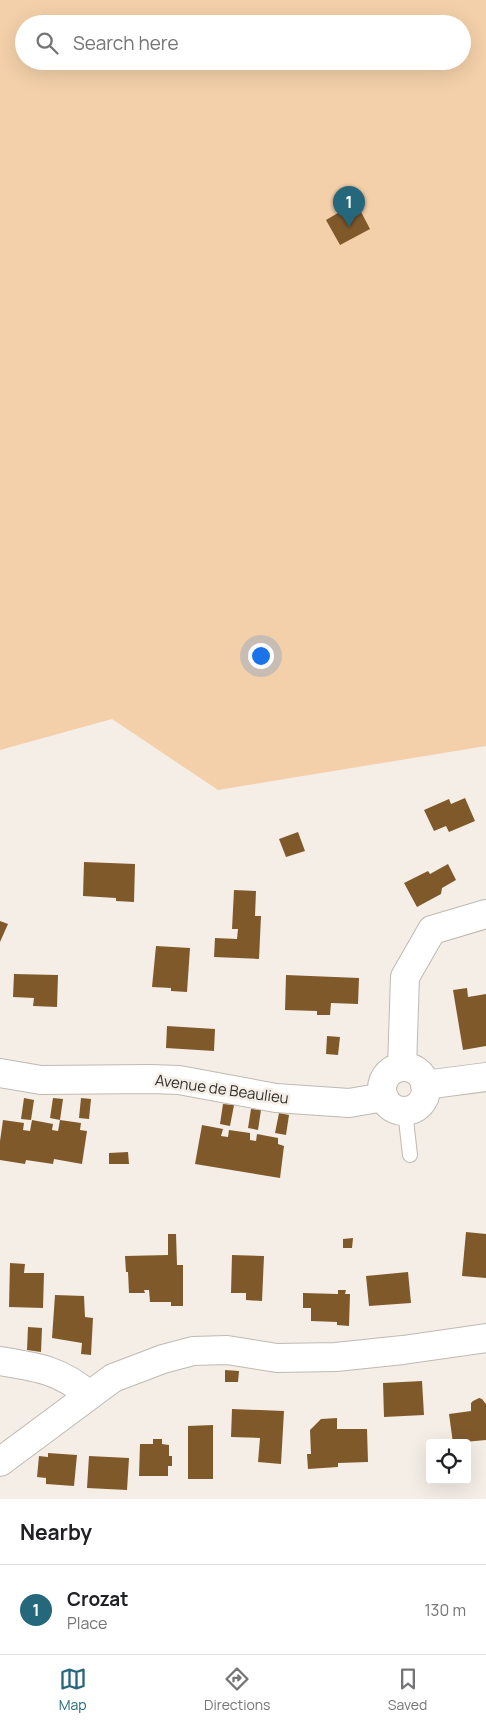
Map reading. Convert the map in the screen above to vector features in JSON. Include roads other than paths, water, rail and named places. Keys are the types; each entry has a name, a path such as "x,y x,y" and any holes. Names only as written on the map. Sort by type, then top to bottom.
{"street":[{"path":"402,1067 405,977 432,930 486,914"},
{"path":"402,1067 419,1073 425,1085 423,1099 419,1105 412,1109 394,1104 382,1090 383,1081 394,1070 402,1067"},
{"name":"Avenue de Beaulieu","path":"0,1073 41,1080 179,1080 276,1098 394,1104"},
{"path":"425,1085 486,1077"},
{"path":"0,1462 113,1378 163,1359 193,1351 227,1350 277,1358 336,1357 486,1338"},
{"path":"0,1361 36,1367 57,1373 75,1382 89,1395"}],"lane":[{"path":"394,1104 410,1155"}],"place":[{"name":"Crozat","path":"349,227"}]}
